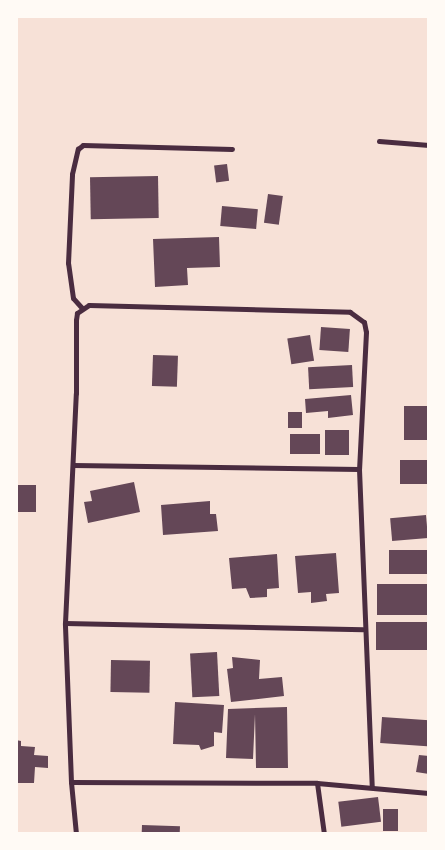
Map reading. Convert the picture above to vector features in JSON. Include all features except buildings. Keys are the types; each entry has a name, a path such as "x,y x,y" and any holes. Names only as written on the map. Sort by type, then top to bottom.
{"street":[{"path":"380,141 429,146"},
{"path":"82,308 73,298 68,263 72,174 78,149 83,144 232,149"},
{"path":"76,834 71,782 65,623 73,465 76,320 82,308 89,305 350,312 357,315 366,332 359,469 363,629 372,787"},
{"path":"73,465 359,469"},
{"path":"65,623 363,629"},
{"path":"71,782 317,783 429,793"},
{"path":"317,783 324,834"}]}
